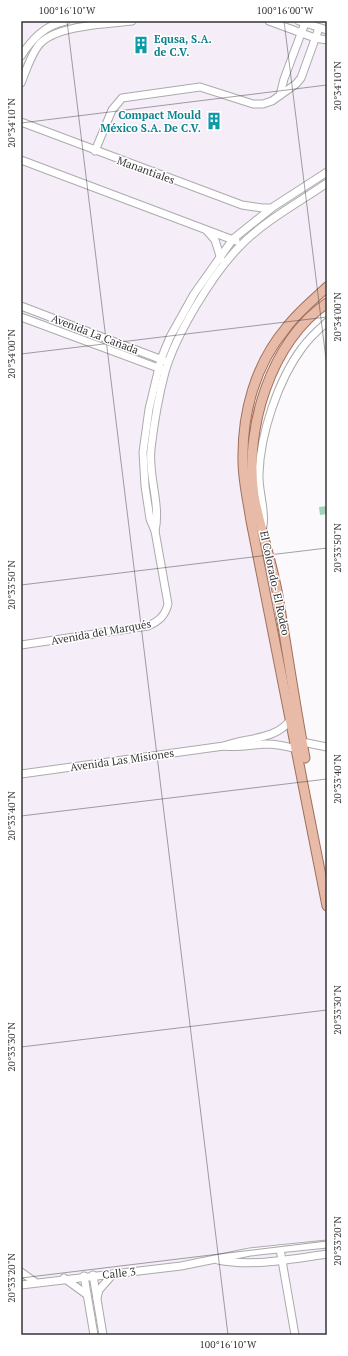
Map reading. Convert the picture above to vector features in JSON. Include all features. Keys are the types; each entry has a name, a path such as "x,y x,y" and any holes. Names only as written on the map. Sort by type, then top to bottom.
{"main road":[{"name":"El Colorado- El Rodeo","path":"327,287 286,327 266,356 252,390 246,423 243,460 250,515 291,719 299,745 327,875"},
{"name":"El Colorado- El Rodeo","path":"327,303 295,333 277,360 265,392 254,435 251,463 254,495 277,595 299,745 327,906"}],"street":[{"path":"21,83 38,45 52,36 63,31 132,21"},
{"path":"269,21 315,38 327,40"},
{"path":"21,56 32,39 48,28 64,22 63,31"},
{"path":"280,95 284,79 302,33 302,22 327,30"},
{"path":"95,151 112,110 122,98 200,87 253,104 272,101 301,78 319,28"},
{"name":"Manantiales","path":"21,122 242,206 262,208 273,207"},
{"path":"21,160 233,239 241,245"},
{"name":"Avenida del Marqués","path":"21,644 148,626 158,622 165,613 168,604 155,531 150,519 145,486 143,452 150,426 158,368 165,361 170,337 188,303 233,239 273,207 327,172"},
{"path":"150,426 156,410 165,371 165,361 210,285 226,263 241,245 279,215 327,183"},
{"path":"299,191 304,199"},
{"path":"273,207 279,215"},
{"path":"206,230 215,240 219,257 226,263"},
{"path":"204,279 210,285"},
{"path":"188,303 196,308"},
{"name":"Avenida La Cañada","path":"21,306 165,361"},
{"path":"21,317 165,371"},
{"path":"262,530 264,522 259,487 259,462 262,442 276,396 300,350 327,322"},
{"name":"Avenida del Marqués","path":"150,426 153,484 158,517 155,531"},
{"name":"Avenida Las Misiones","path":"21,774 224,746 235,741 262,737 279,732 285,728 291,719"},
{"name":"Avenida Las Misiones","path":"224,746 237,748 264,744 327,747"},
{"path":"218,1260 230,1256 327,1244"},
{"path":"280,1249 296,1335"},
{"path":"218,1260 230,1263 281,1260 327,1254"},
{"name":"Calle 3","path":"21,1285 64,1278 113,1274 218,1260"},
{"path":"21,1272 35,1282"},
{"path":"96,1300 99,1290 113,1274"},
{"path":"84,1276 94,1335"},
{"path":"92,1276 103,1335"},
{"path":"64,1278 86,1294"}],"shaded area":[{"path":"21,21 327,21 327,292 286,327 252,390 243,460 327,905 327,1335 21,1335"}],"green space":[{"path":"327,506 327,514 320,515 319,507"}],"place":[{"name":"Equsa, S.A. de C.V.","path":"141,45"},
{"name":"Compact Mould México S.A. De C.V.","path":"214,121"}]}
